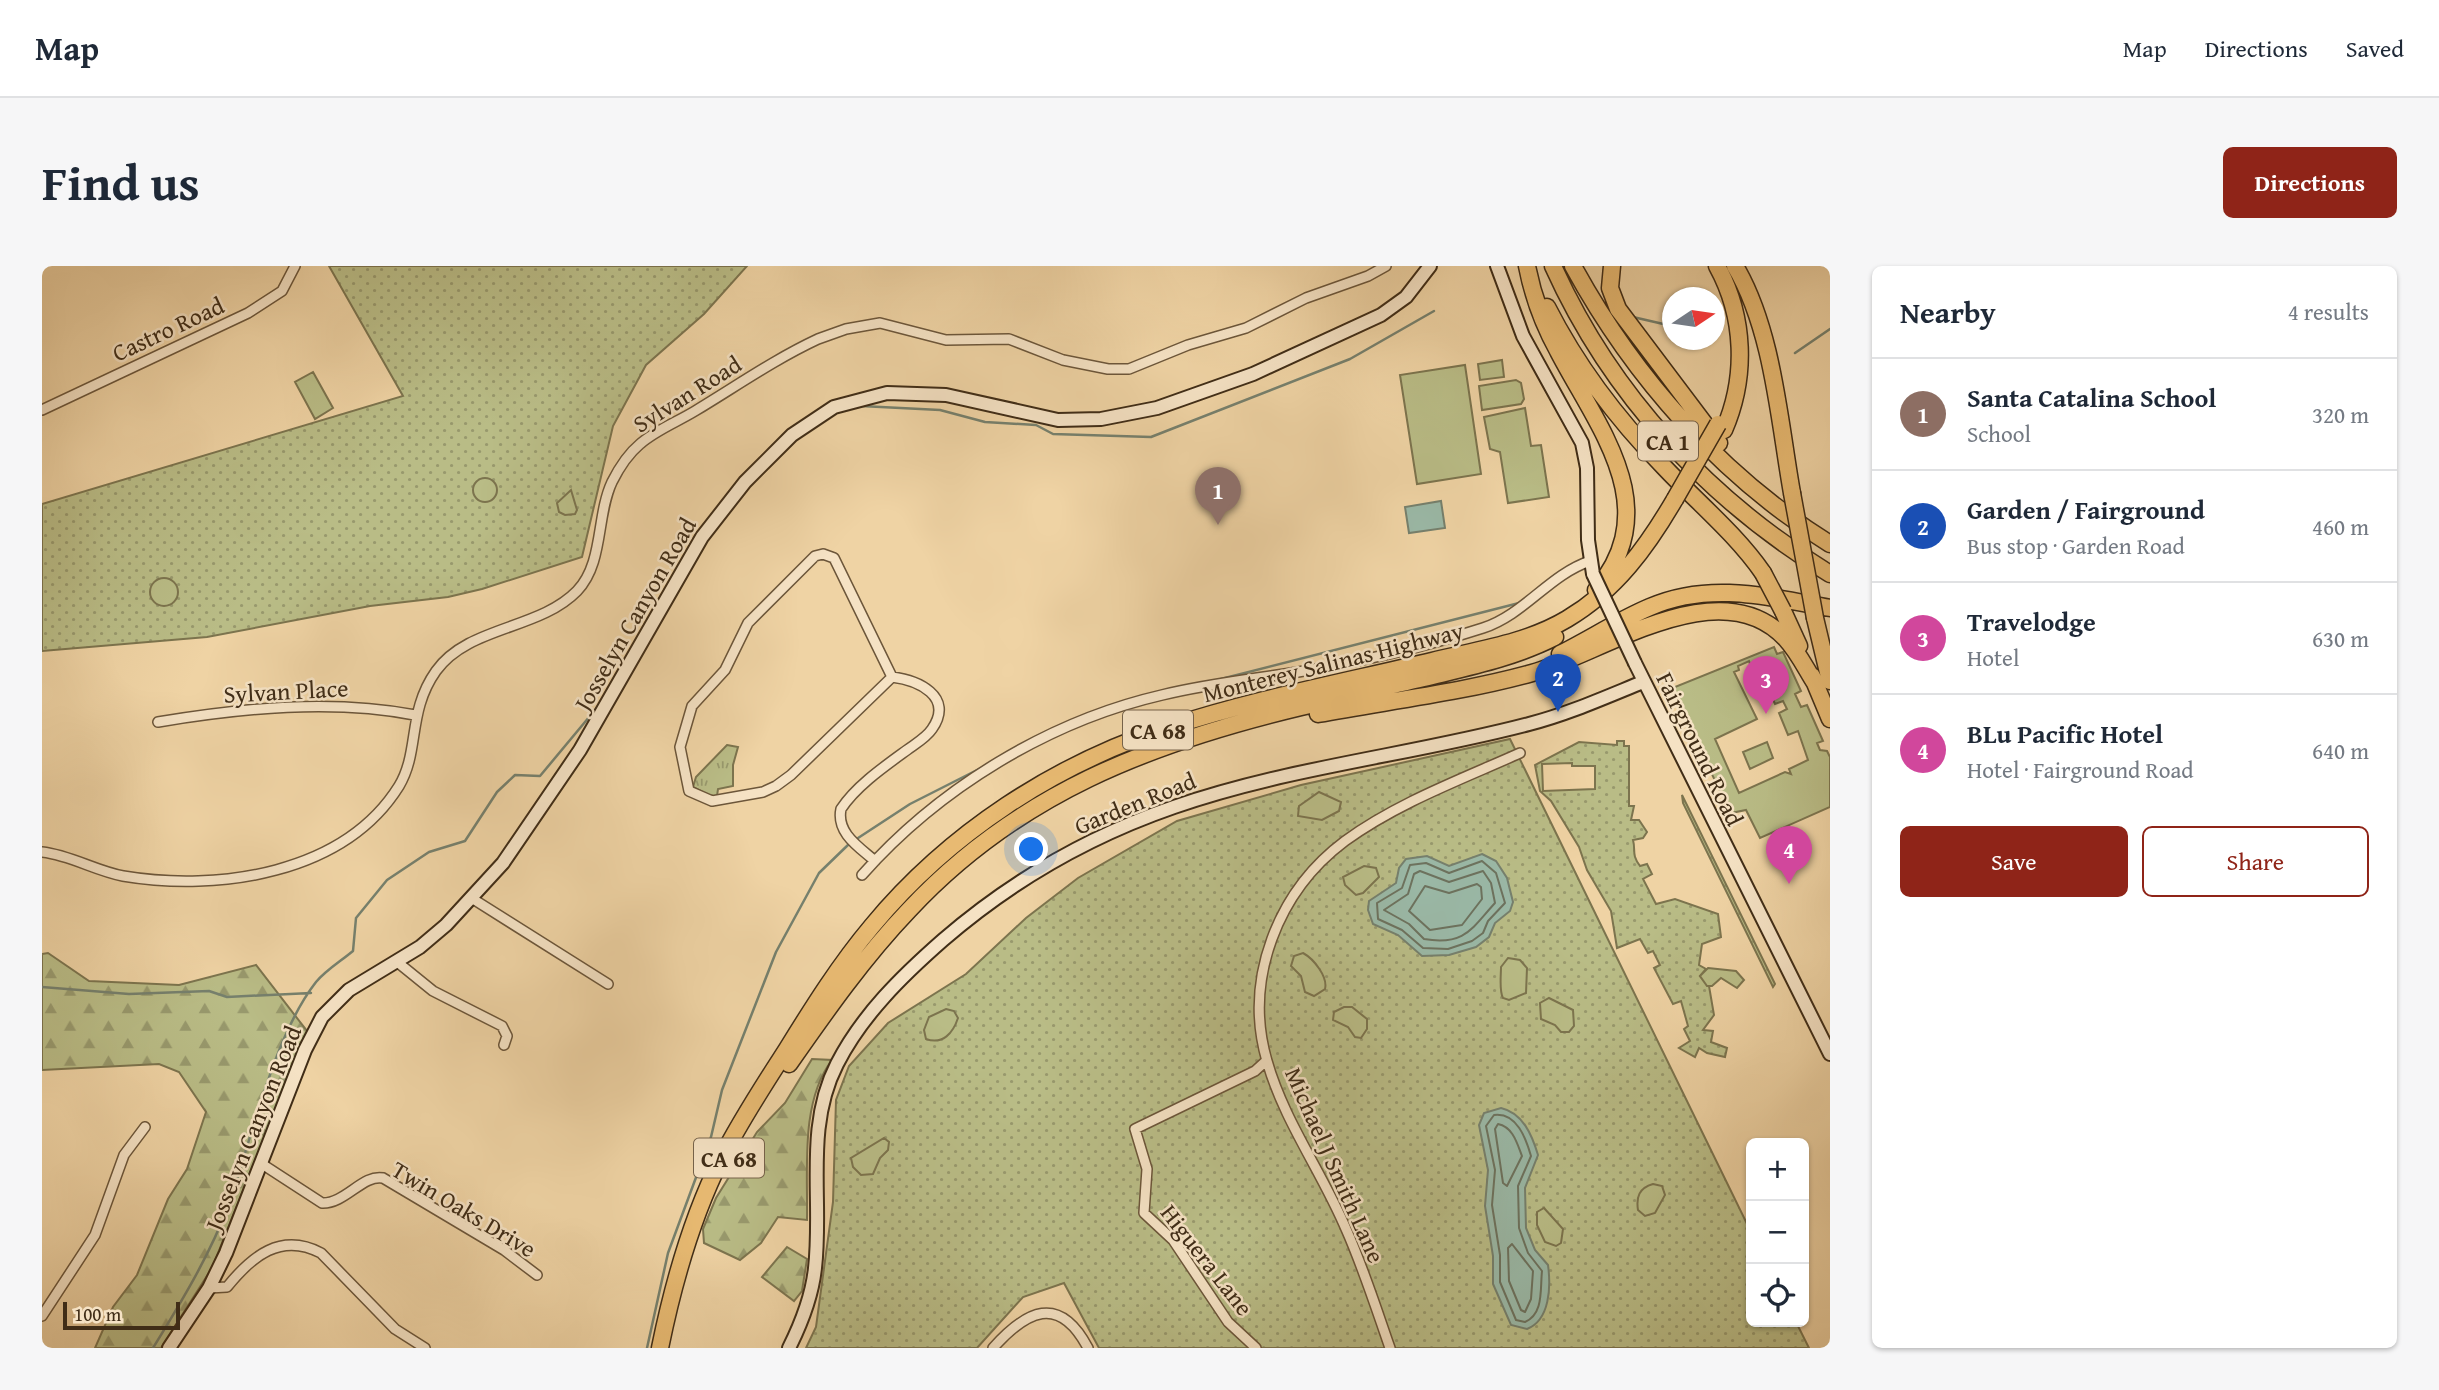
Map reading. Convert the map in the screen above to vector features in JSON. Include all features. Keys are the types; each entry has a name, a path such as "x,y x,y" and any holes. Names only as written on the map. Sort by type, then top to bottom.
{"highway":[{"path":"1528,266 1559,328 1607,400 1645,447 1742,546 1763,573 1823,682"},
{"name":"CA 68","path":"1514,640 1559,619 1597,589 1620,549 1627,507 1619,466 1546,328 1534,297 1528,266"},
{"name":"CA 1","path":"1553,266 1598,351 1660,433 1740,511 1830,574"},
{"name":"CA 1","path":"1573,266 1616,337 1663,398 1716,455 1780,509 1830,544"},
{"path":"1612,266 1610,288 1618,309 1703,424 1780,509"},
{"path":"1709,266 1726,306 1732,342 1730,386 1721,427"},
{"name":"CA 68","path":"1195,736 1490,662 1541,643 1580,621 1621,588 1650,555 1721,427 1737,386 1740,341 1733,304 1717,266"},
{"path":"1735,266 1759,321 1815,618 1830,719"},
{"path":"1514,640 1553,627 1603,594 1638,557 1678,502"},
{"path":"1447,689 1538,664 1644,609 1681,597 1715,592 1742,592 1830,608"},
{"path":"1195,736 1548,668 1662,621 1703,611 1743,616 1776,631 1823,682"},
{"name":"Monterey Salinas Highway","path":"660,1348 692,1233 705,1196 732,1139 848,957 914,881 1001,809 1090,758 1171,726 1514,640"},
{"name":"Monterey Salinas Highway","path":"692,1233 721,1171 772,1087 854,975 916,902 984,842 1046,800 1112,766 1195,736"}],"street":[{"name":"Castro Road","path":"42,410 248,313 282,291 295,266"},
{"name":"Sylvan Road","path":"42,852 119,875 185,882 236,879 307,858 357,832 392,796 407,763 415,715 437,670 455,652 569,598 585,581 591,569 608,491 619,468 639,445 809,343 846,329 880,323 956,341 1009,339 1063,360 1108,369 1129,369 1188,345 1247,328 1306,298 1368,276 1386,266"},
{"name":"Josselyn Canyon Road","path":"169,1348 209,1288 262,1164 305,1050 322,1017 349,990 420,947 473,899 517,845 571,766 702,537 768,458 824,412 874,394 946,395 1058,420 1101,419 1133,414 1207,392 1355,329 1395,308 1430,266"},
{"path":"862,875 909,827 963,786 1028,747 1081,721 1170,693 1325,667 1482,628 1517,611 1569,570 1592,567 1587,468 1582,443 1523,336 1497,266"},
{"path":"823,554 834,558 892,677 791,775 769,789 712,802 699,798 686,787 680,747 692,706 725,670 748,623 815,556 823,554"},
{"name":"Fairground Road","path":"1592,567 1643,682 1830,1055"},
{"path":"875,861 845,832 840,821 841,809 879,772 926,736 934,727 937,713 933,695 922,684 892,677"},
{"name":"Garden Road","path":"789,1348 803,1320 812,1289 817,1238 817,1142 829,1083 846,1046 864,1020 911,970 960,925 1063,856 1173,807 1258,782 1528,724 1643,682"},
{"name":"Sylvan Place","path":"158,722 233,712 336,706 377,708 415,715"},
{"name":"Michael J Smith Lane","path":"1390,1348 1346,1228 1305,1152 1266,1061 1261,990 1266,956 1276,926 1307,876 1334,850 1377,821 1520,753"},
{"path":"473,899 608,984"},
{"path":"396,961 433,991 502,1026 508,1036 504,1045"},
{"name":"Higuera Lane","path":"1256,1348 1228,1322 1180,1249 1144,1213 1147,1169 1135,1129 1255,1071 1266,1061"},
{"path":"42,1316 95,1235 124,1155 145,1127"},
{"name":"Twin Oaks Drive","path":"262,1164 322,1203 334,1202 374,1178 383,1178 504,1250 537,1275"},
{"path":"209,1288 228,1287 245,1265 262,1252 293,1244 308,1246 321,1253 395,1329 425,1348"},
{"path":"993,1348 1023,1319 1041,1313 1070,1323 1088,1348"}],"green space":[{"path":"329,266 747,266 704,314 646,365 613,426 582,557 448,597 370,606 207,637 42,651 42,504 403,396"},
{"path":"1502,360 1504,377 1480,380 1478,364"},
{"path":"1465,365 1481,474 1417,484 1400,375"},
{"path":"313,372 333,408 315,419 295,382"},
{"path":"1516,380 1521,383 1524,399 1521,404 1482,410 1479,386"},
{"path":"1525,408 1531,446 1541,445 1549,497 1508,503 1500,452 1490,449 1484,417"},
{"path":"485,478 496,485 497,490 490,501 485,502 474,495 473,490 480,479"},
{"path":"571,490 577,510 575,514 565,515 559,512 557,503"},
{"path":"164,578 174,582 178,592 174,602 164,606 154,602 150,592 154,582"},
{"path":"1774,647 1777,654 1783,652 1801,691 1795,694 1801,707 1807,705 1823,741 1817,743 1820,750 1827,751 1830,757 1830,807 1760,838 1746,810 1731,813 1670,689","holes":["1749,661 1750,664 1756,662 1775,704 1783,701 1787,709 1779,713 1788,735 1798,731 1808,760 1789,769 1791,774 1785,772 1739,793 1715,739 1757,719 1734,672 1739,670 1738,666"]},
{"path":"1510,739 1746,1222 1746,1327 1798,1327 1809,1348 1099,1348 1064,1283 1023,1297 977,1348 806,1348 816,1327 833,1202 836,1100 849,1066 888,1023 966,974 1026,918 1078,878 1177,821 1301,785"},
{"path":"1617,741 1624,741 1624,746 1629,746 1629,806 1634,806 1631,820 1639,820 1647,832 1643,838 1633,840 1635,855 1640,866 1647,864 1652,874 1643,879 1656,904 1675,899 1718,914 1721,937 1702,944 1699,965 1706,969 1700,976 1709,986 1714,1015 1703,1030 1713,1031 1711,1042 1727,1048 1725,1057 1707,1053 1699,1048 1695,1057 1679,1048 1690,1041 1684,1029 1688,1026 1681,1001 1673,1004 1654,968 1660,965 1653,951 1648,953 1640,939 1617,948 1611,911 1587,870 1579,847 1551,801 1540,791 1535,765 1579,742 1617,745","holes":["1572,763 1572,766 1595,766 1595,789 1543,791 1542,764"]},
{"path":"1767,742 1773,758 1750,769 1743,752"},
{"path":"727,745 738,747 733,765 733,786 718,789 717,796 710,796 693,787 696,777"},
{"path":"1319,792 1341,802 1339,811 1322,820 1298,816 1299,806"},
{"path":"1682,795 1775,984 1773,987 1683,803"},
{"path":"1364,866 1376,868 1379,877 1363,893 1356,895 1345,885 1343,877"},
{"path":"48,953 89,981 179,985 256,965 307,1031 212,1268 161,1348 95,1348 113,1307 137,1275 168,1199 187,1169 206,1112 179,1072 159,1064 42,1070 42,954"},
{"path":"1303,953 1316,964 1324,979 1325,989 1314,996 1305,992 1301,976 1291,966 1294,956"},
{"path":"1508,958 1520,960 1527,968 1526,993 1509,1000 1503,998 1500,983 1501,967"},
{"path":"1708,968 1736,971 1744,980 1737,988 1721,978 1712,986 1707,986 1700,976"},
{"path":"1549,998 1573,1010 1574,1026 1569,1032 1561,1032 1555,1025 1541,1019 1540,1003"},
{"path":"1344,1007 1352,1007 1367,1019 1367,1029 1361,1038 1355,1037 1348,1027 1333,1020 1334,1012"},
{"path":"946,1009 954,1011 958,1018 953,1028 942,1039 926,1039 924,1030 929,1017"},
{"path":"812,1059 832,1060 822,1077 810,1116 807,1220 778,1217 761,1243 740,1260 704,1243 703,1229 716,1198 757,1132 785,1103"},
{"path":"884,1138 889,1142 888,1150 880,1158 873,1174 861,1175 853,1167 851,1158"},
{"path":"1653,1184 1662,1186 1665,1195 1655,1213 1645,1216 1638,1210 1638,1197 1644,1188"},
{"path":"1544,1208 1563,1229 1561,1243 1556,1246 1545,1242 1537,1225 1537,1212"},
{"path":"787,1247 807,1259 802,1291 794,1301 762,1277"}],"water":[{"path":"1441,501 1445,528 1409,533 1405,507"},
{"path":"1482,854 1496,861 1507,878 1513,902 1510,911 1495,923 1489,937 1476,947 1449,955 1422,956 1398,935 1373,924 1368,910 1369,901 1396,883 1399,868 1406,859 1427,856 1449,866"},
{"path":"1501,1108 1521,1120 1538,1155 1525,1188 1526,1228 1535,1250 1548,1265 1549,1293 1545,1311 1535,1325 1527,1329 1511,1325 1493,1284 1493,1256 1485,1206 1488,1170 1479,1125 1484,1113"}],"waterway":[{"path":"861,406 940,410 985,422 1036,425 1053,434 1151,437 1350,359 1434,311"},
{"path":"1633,317 1662,324"},
{"path":"1795,353 1830,329"},
{"path":"769,449 787,432"},
{"path":"703,526 721,504"},
{"path":"1221,679 1523,602"},
{"path":"153,1348 194,1279 221,1224 287,1031 316,982 353,951 356,918 387,880 429,852 465,841 497,792 515,775 540,776 600,704"},
{"path":"855,840 910,804 983,767"},
{"path":"647,1348 668,1253 711,1137 722,1090 776,952 819,873 849,844"},
{"path":"42,987 129,994 209,991 227,997 311,993"}],"place":[{"name":"Santa Catalina School","path":"1218,525"},
{"name":"Garden / Fairground","path":"1558,712"},
{"name":"Travelodge","path":"1766,714"},
{"name":"BLu Pacific Hotel","path":"1789,884"}]}
